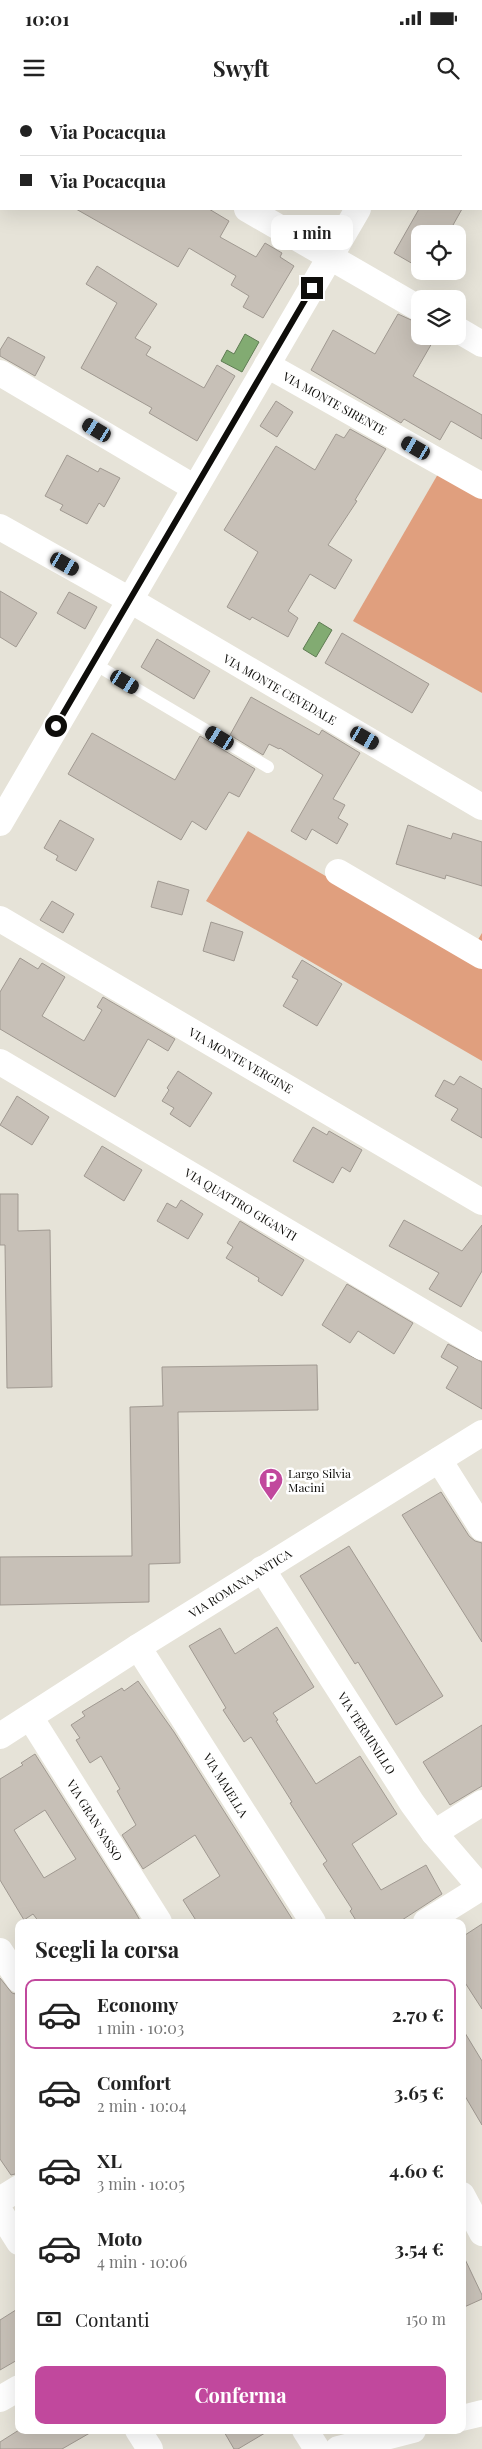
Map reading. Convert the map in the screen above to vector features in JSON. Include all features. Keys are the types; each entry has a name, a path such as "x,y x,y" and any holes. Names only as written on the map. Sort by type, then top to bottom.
{"street":[{"path":"250,210 411,304"},
{"path":"3,809 93,663 357,210"},
{"path":"466,335 482,344"},
{"name":"VIA MONTE SIRENTE","path":"267,365 482,486"},
{"path":"0,373 195,488"},
{"name":"VIA MONTE CEVEDALE","path":"0,527 130,600 482,807"},
{"path":"338,872 482,956"},
{"name":"VIA MONTE VERGINE","path":"0,919 482,1202"},
{"name":"VIA QUATTRO GIGANTI","path":"0,1062 482,1347"},
{"name":"VIA ROMANA ANTICA","path":"0,1736 138,1646 482,1433"},
{"path":"439,1460 482,1528"},
{"name":"VIA TERMINILLO","path":"262,1569 434,1833 482,1888"},
{"name":"VIA MAIELLA","path":"138,1646 311,1919"},
{"name":"VIA GRAN SASSO","path":"30,1717 157,1919"},
{"path":"434,1833 482,1803"},
{"path":"431,1919 482,1888"},
{"path":"0,1951 15,1974"},
{"path":"0,2200 15,2191"},
{"path":"469,2201 482,2233"},
{"path":"0,2212 15,2236"},
{"path":"0,2399 15,2390"},
{"path":"466,2417 482,2413"},
{"path":"141,2434 150,2449"},
{"path":"308,2434 317,2449"},
{"path":"338,2449 398,2434"}],"lane":[{"path":"93,663 268,766"}],"shaded area":[{"path":"245,334 259,342 242,372 221,361 227,350 234,354"},
{"path":"438,474 482,498 482,693 353,621"},
{"path":"319,622 332,630 316,657 303,649"},
{"path":"248,831 467,958 482,933 482,1061 206,901"}],"building":[{"path":"78,210 211,210 229,221 220,237 256,257 265,243 282,253 280,257 294,266 263,318 243,307 249,296 231,285 236,276 189,248 178,267"},
{"path":"418,210 461,210 453,225 411,225 411,263 394,253"},
{"path":"97,266 157,304 135,338 151,347 146,355 204,388 217,365 235,376 197,441 149,413 152,408 81,368 117,303 86,284"},
{"path":"398,314 411,320 411,345 431,345 413,376 482,415 482,439 451,421 440,440 404,419 401,423 311,370 333,330 375,354"},
{"path":"8,337 45,357 35,376 0,356 0,350"},
{"path":"276,401 293,412 277,437 260,426"},
{"path":"350,429 386,449 355,500 357,501 328,545 352,560 335,589 310,574 288,611 298,618 288,637 252,617 250,620 227,607 258,552 224,530 276,446 315,470 336,434 344,438"},
{"path":"67,455 98,472 100,468 120,478 104,507 99,503 87,524 60,510 63,505 45,496"},
{"path":"0,591 37,613 16,647 0,637"},
{"path":"69,592 97,607 85,629 57,613"},
{"path":"342,633 429,684 412,713 325,663"},
{"path":"157,639 210,671 194,699 141,667"},
{"path":"251,697 319,735 322,730 360,753 333,799 345,805 338,818 348,824 337,844 312,829 306,840 291,831 323,775 280,748 269,744 263,755 230,735"},
{"path":"92,733 175,780 200,736 255,769 239,797 229,792 206,830 192,821 181,840 68,774"},
{"path":"60,820 94,839 76,871 56,860 58,856 44,848"},
{"path":"408,825 451,839 453,833 482,842 482,886 446,875 445,879 396,864"},
{"path":"158,881 189,890 182,915 151,907"},
{"path":"52,901 74,914 63,933 40,920"},
{"path":"211,922 243,932 234,961 203,951"},
{"path":"20,958 38,969 42,963 65,977 42,1016 84,1041 102,1010 97,1007 103,997 175,1039 168,1051 148,1039 115,1097 0,1029 0,992"},
{"path":"302,960 342,984 317,1026 283,1006 298,980 292,977"},
{"path":"178,1071 212,1093 190,1127 170,1114 174,1108 162,1101 169,1090 167,1088"},
{"path":"460,1076 482,1089 482,1138 451,1120 458,1109 435,1096 444,1080 454,1085"},
{"path":"17,1096 49,1117 32,1145 0,1125"},
{"path":"313,1127 327,1135 329,1131 362,1150 350,1172 342,1167 333,1183 293,1161"},
{"path":"102,1146 142,1170 124,1201 84,1176"},
{"path":"0,1194 18,1194 18,1231 50,1230 52,1387 7,1388 5,1245 0,1245"},
{"path":"181,1200 203,1214 188,1239 157,1221 167,1203 176,1208"},
{"path":"404,1220 462,1251 482,1225 482,1271 461,1307 429,1289 439,1273 389,1246"},
{"path":"240,1221 304,1260 282,1296 258,1281 259,1278 226,1258 233,1247 227,1243"},
{"path":"347,1284 413,1323 394,1354 358,1331 350,1343 322,1325"},
{"path":"448,1344 482,1362 482,1409 446,1388 458,1367 441,1357"},
{"path":"317,1365 318,1410 178,1412 180,1563 149,1564 149,1602 0,1605 0,1557 132,1556 130,1407 163,1406 162,1367"},
{"path":"441,1492 469,1536 475,1541 482,1543 482,1642 402,1515"},
{"path":"349,1546 443,1696 396,1725 358,1662 355,1664 300,1576"},
{"path":"277,1627 314,1687 273,1713 278,1720 276,1721 316,1784 360,1756 397,1814 352,1844 381,1890 426,1865 442,1894 404,1919 355,1919 350,1911 352,1909 323,1864 327,1861 290,1803 292,1802 251,1737 244,1742 223,1710 226,1708 189,1646 220,1628 235,1654"},
{"path":"138,1681 174,1732 292,1919 195,1919 183,1900 220,1876 195,1835 143,1869 122,1835 136,1825 117,1791 120,1789 101,1756 90,1763 76,1740 80,1738 71,1725 85,1716 82,1712 122,1688 124,1691"},
{"path":"482,1725 482,1786 450,1805 423,1762"},
{"path":"35,1754 139,1919 37,1919 33,1914 23,1919 0,1880 0,1779 23,1765 21,1763","holes":["45,1810 76,1859 44,1878 14,1830"]},
{"path":"482,1924 482,2009 466,1984 466,1934"},
{"path":"0,1978 12,1993 15,1994 15,2174 11,2175 0,2159"},
{"path":"466,2035 482,2061 482,2125 466,2098"},
{"path":"466,2261 482,2295 482,2299 466,2306"},
{"path":"15,2311 15,2361 0,2370 0,2320"},
{"path":"15,2433 88,2434 62,2449 0,2449 0,2442"},
{"path":"225,2434 263,2434 238,2449 234,2449"}],"place":[{"name":"Largo Silvia Macini","path":"271,1501"}],"route":[{"path":"56,726 312,288"}]}
